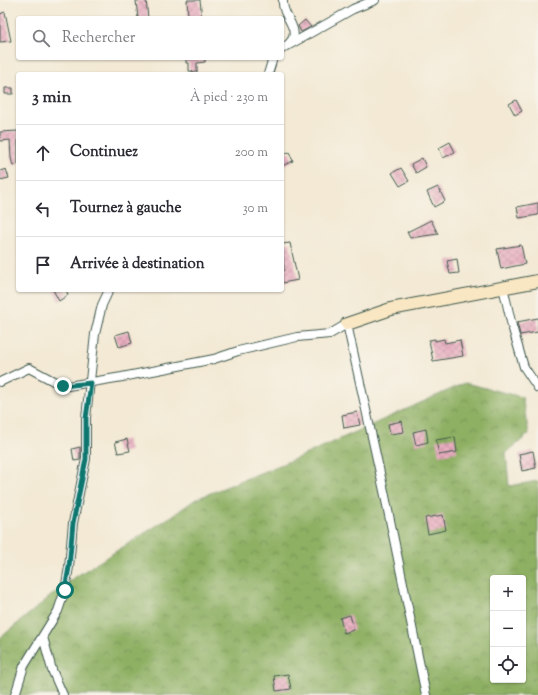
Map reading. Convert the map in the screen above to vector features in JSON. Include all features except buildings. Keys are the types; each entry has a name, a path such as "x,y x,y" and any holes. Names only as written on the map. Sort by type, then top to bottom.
{"street":[{"path":"283,0 285,13 294,26 293,35 286,47"},
{"path":"286,47 353,10 375,0"},
{"path":"269,72 272,60"},
{"path":"0,382 29,368 63,386 91,383 214,359 238,351 297,337 330,334 347,324 391,309 538,281"},
{"path":"503,287 524,367 538,388"},
{"path":"15,695 24,666 58,611 69,567 73,523 86,459 86,418 91,383 95,334 102,305 107,292"},
{"path":"347,324 384,490 426,695"},
{"path":"43,637 50,665 63,695"}],"green space":[{"path":"465,383 522,397 529,434 506,453 509,486 538,481 538,695 0,695 0,638 69,581 175,514 196,499 302,456"}],"route":[{"path":"63,386 91,383 86,418 86,459 73,523 69,567 65,590"}]}
